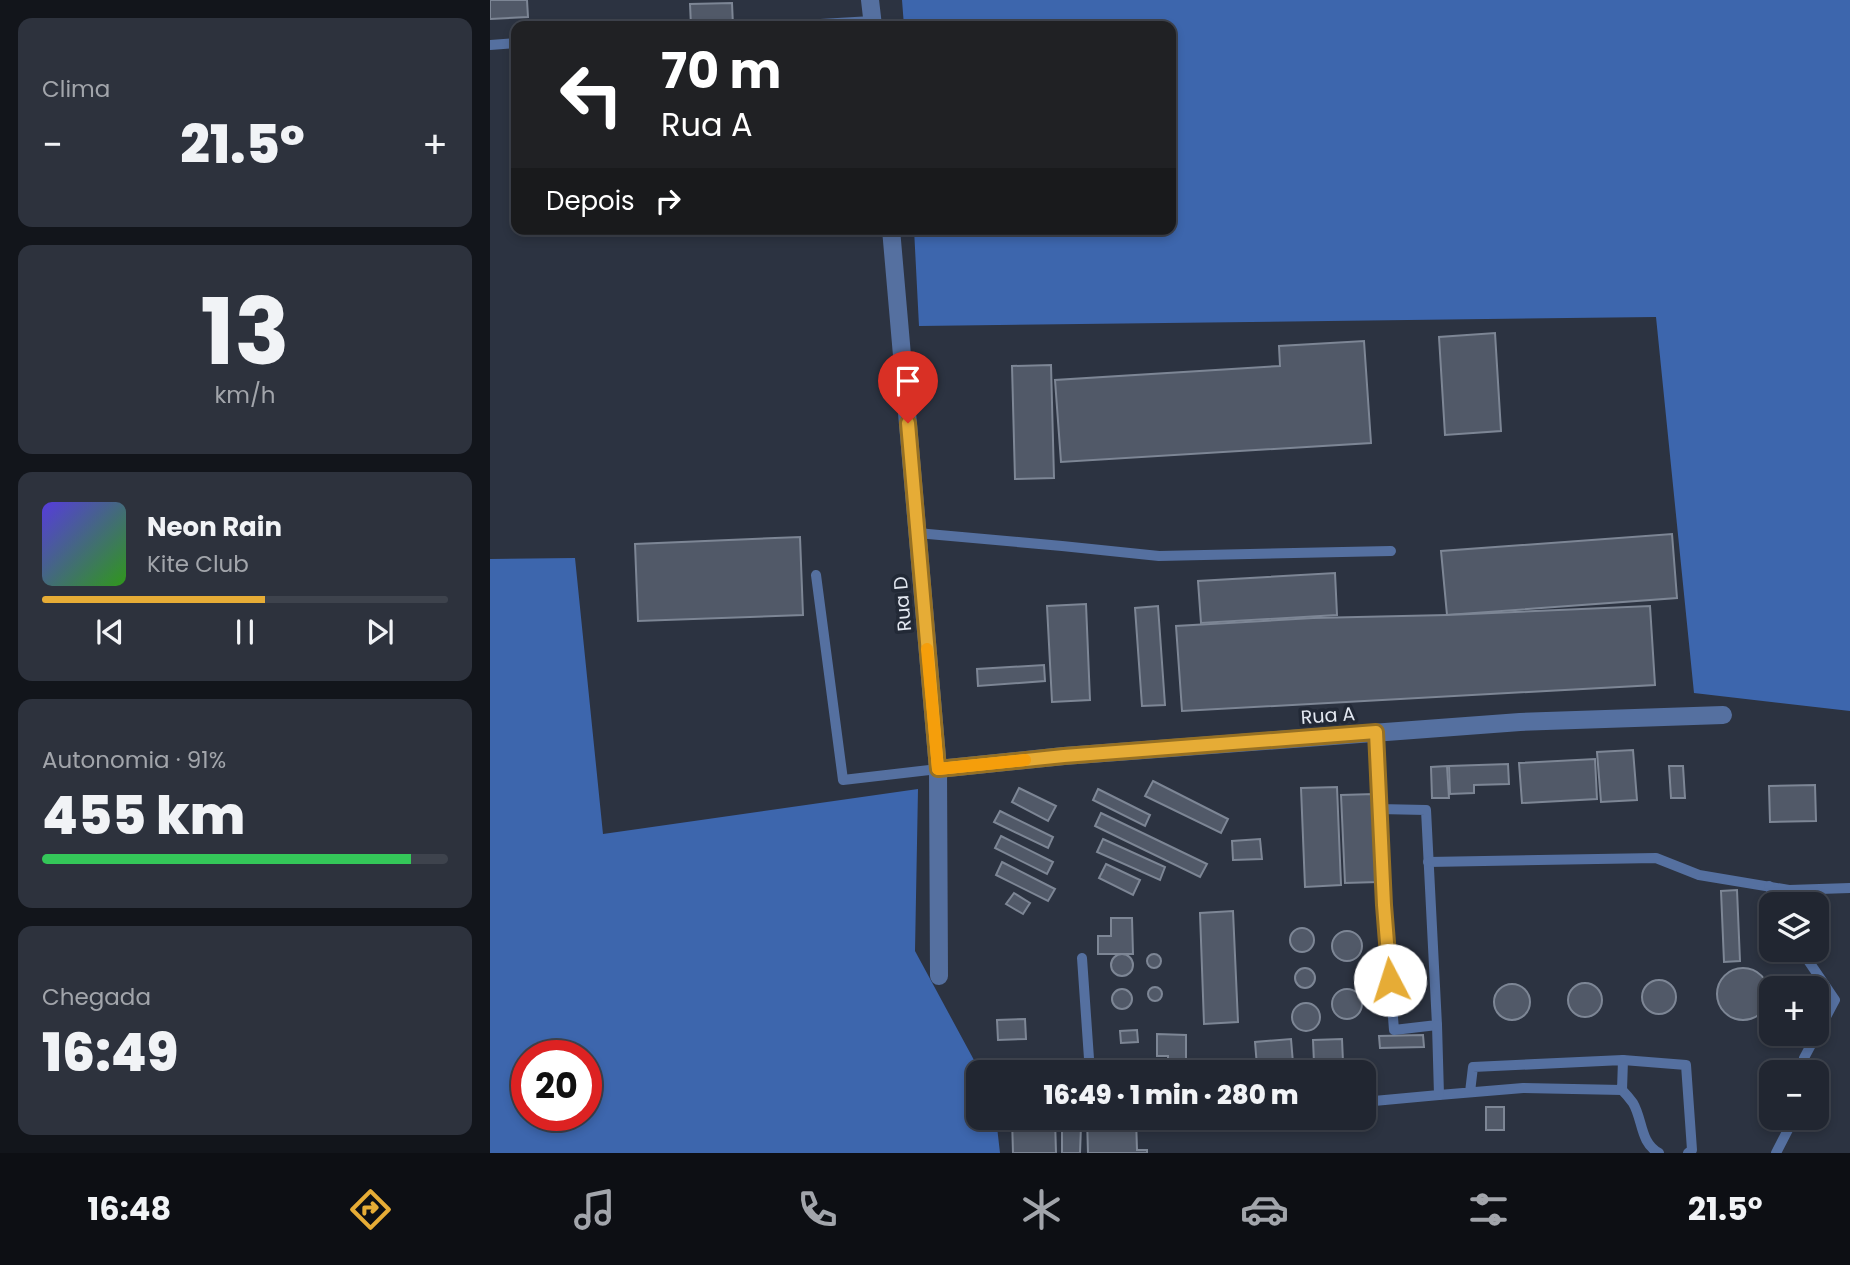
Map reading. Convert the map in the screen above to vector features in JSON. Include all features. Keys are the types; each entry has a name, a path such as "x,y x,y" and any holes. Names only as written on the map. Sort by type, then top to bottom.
{"street":[{"path":"870,0 873,21"},
{"name":"Rua D","path":"892,235 938,769 939,976"},
{"name":"Rua A","path":"938,769 1064,756 1520,722 1723,715"}],"lane":[{"path":"490,45 511,43"},
{"path":"918,533 1158,556 1391,551"},
{"path":"816,575 842,780 938,769"},
{"path":"1376,732 1384,905 1394,1030 1437,1025"},
{"path":"1380,809 1426,810 1439,1095"},
{"path":"1428,862 1656,858 1699,875 1789,890 1850,888"},
{"path":"1769,886 1772,892"},
{"path":"1082,958 1089,1060"},
{"path":"1804,1060 1835,1000 1809,962"},
{"path":"1470,1093 1473,1066 1623,1060 1686,1065 1692,1150 1688,1153"},
{"path":"1623,1060 1622,1090 1634,1104 1644,1137 1659,1153"},
{"path":"1376,1101 1523,1088 1622,1090"},
{"path":"1776,1153 1788,1130"}],"shaded area":[{"path":"902,0 1850,0 1850,711 1694,693 1656,317 919,326 914,235 1176,235 1176,21 904,21"},
{"path":"575,558 603,834 918,789 915,951 974,1060 966,1060 966,1130 997,1130 1000,1153 490,1153 490,559"}],"building":[{"path":"490,0 527,0 528,17 490,19"},
{"path":"732,3 733,21 691,21 690,4"},
{"path":"1495,333 1501,431 1445,435 1439,337"},
{"path":"1364,341 1371,443 1061,462 1055,380 1280,366 1279,346"},
{"path":"1051,365 1054,478 1015,479 1012,366"},
{"path":"1672,534 1677,598 1447,615 1441,551"},
{"path":"800,537 803,615 638,621 635,544"},
{"path":"1335,573 1337,615 1201,623 1198,581"},
{"path":"1086,604 1090,700 1052,702 1047,606"},
{"path":"1158,606 1165,705 1142,706 1135,608"},
{"path":"1650,606 1655,685 1182,711 1176,626 1313,618"},
{"path":"1044,665 1045,681 978,686 977,669"},
{"path":"1633,750 1637,800 1601,802 1597,752"},
{"path":"1595,759 1597,799 1522,803 1519,763"},
{"path":"1508,764 1509,784 1474,785 1474,793 1450,794 1449,766"},
{"path":"1447,766 1449,798 1432,798 1431,767"},
{"path":"1669,766 1683,766 1685,798 1671,798"},
{"path":"1153,781 1228,819 1221,833 1145,796"},
{"path":"1815,785 1816,821 1770,822 1769,786"},
{"path":"1337,787 1341,885 1305,887 1301,788"},
{"path":"1019,788 1056,806 1048,821 1012,802"},
{"path":"1098,789 1150,815 1145,826 1093,800"},
{"path":"1374,794 1378,882 1345,883 1341,795"},
{"path":"1000,811 1053,837 1048,848 994,822"},
{"path":"1101,813 1207,864 1200,877 1095,826"},
{"path":"1001,836 1053,862 1047,874 995,848"},
{"path":"1103,839 1165,867 1160,880 1097,852"},
{"path":"1260,839 1262,859 1233,860 1232,841"},
{"path":"1002,862 1055,889 1048,901 996,875"},
{"path":"1106,864 1140,880 1133,895 1099,878"},
{"path":"1737,890 1740,961 1724,962 1721,891"},
{"path":"1014,893 1030,903 1023,914 1006,904"},
{"path":"1233,911 1238,1022 1204,1024 1200,913"},
{"path":"1111,918 1132,918 1133,954 1098,954 1098,936 1111,936"},
{"path":"1302,928 1311,931 1314,940 1311,949 1302,952 1293,949 1290,940 1293,931"},
{"path":"1347,931 1358,935 1362,946 1358,957 1347,961 1336,957 1332,946 1336,935"},
{"path":"1122,954 1130,957 1133,965 1130,973 1122,976 1114,973 1111,965 1114,957"},
{"path":"1151,954 1157,954 1161,961 1157,968 1151,968 1147,964 1147,958"},
{"path":"1305,968 1312,971 1315,978 1312,985 1305,988 1298,985 1295,978 1298,971"},
{"path":"1733,970 1753,970 1761,976 1759,1014 1743,1020 1733,1018 1719,1004 1719,984"},
{"path":"1659,980 1671,985 1676,997 1671,1009 1659,1014 1647,1009 1642,997 1647,985"},
{"path":"1585,983 1597,988 1602,1000 1597,1012 1585,1017 1573,1012 1568,1000 1573,988"},
{"path":"1512,984 1525,989 1530,1002 1525,1015 1512,1020 1499,1015 1494,1002 1499,989"},
{"path":"1152,987 1158,987 1162,994 1158,1001 1152,1001 1148,997 1148,991"},
{"path":"1122,989 1129,992 1132,999 1129,1006 1122,1009 1115,1006 1112,999 1115,992"},
{"path":"1347,989 1357,994 1362,1004 1357,1014 1347,1019 1337,1014 1332,1004 1337,994"},
{"path":"1306,1003 1316,1007 1320,1017 1316,1027 1306,1031 1296,1027 1292,1017 1296,1007"},
{"path":"1025,1019 1026,1039 998,1040 997,1020"},
{"path":"1137,1030 1138,1042 1121,1043 1120,1031"},
{"path":"1157,1034 1186,1035 1186,1060 1168,1060 1168,1056 1157,1056"},
{"path":"1423,1035 1424,1047 1380,1048 1379,1036"},
{"path":"1291,1039 1293,1060 1256,1060 1255,1042"},
{"path":"1342,1039 1343,1060 1314,1060 1313,1040"},
{"path":"1486,1107 1504,1107 1504,1130 1486,1130"},
{"path":"1012,1130 1055,1130 1056,1153 1013,1153"},
{"path":"1062,1130 1081,1130 1080,1153 1062,1153"},
{"path":"1087,1130 1136,1130 1137,1150 1147,1150 1147,1153 1088,1153"}],"slow traffic":[{"path":"927,649 938,769 1025,760"}],"route":[{"path":"908,423 938,769 1064,756 1376,732 1390,980"}]}
